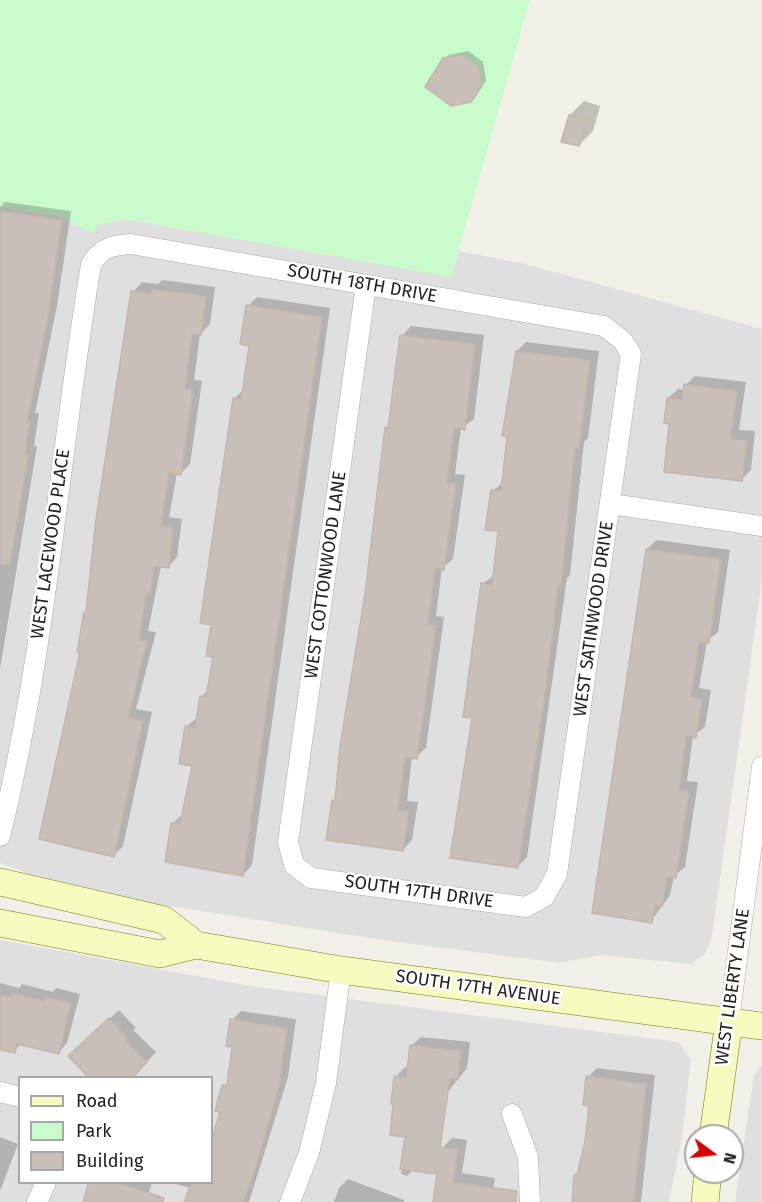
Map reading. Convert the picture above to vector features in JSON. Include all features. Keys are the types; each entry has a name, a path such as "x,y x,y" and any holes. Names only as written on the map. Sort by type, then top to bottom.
{"main road":[{"name":"SOUTH 17TH AVENUE","path":"0,882 164,920 196,945"},
{"name":"SOUTH 17TH AVENUE","path":"0,923 160,954 196,945 341,970 762,1026"},
{"name":"WEST LIBERTY LANE","path":"715,1124 729,1021"},
{"path":"705,1202 707,1184"}],"street":[{"name":"SOUTH 18TH DRIVE","path":"97,253 115,244 130,244 604,326 623,340"},
{"name":"WEST LACEWOOD PLACE","path":"0,836 39,631 90,273 97,253"},
{"name":"WEST COTTONWOOD LANE","path":"294,865 288,842 366,285"},
{"name":"WEST SATINWOOD DRIVE","path":"544,897 557,874 611,504 632,354 623,340"},
{"path":"611,504 762,526"},
{"name":"WEST LIBERTY LANE","path":"729,1021 762,766"},
{"name":"SOUTH 17TH DRIVE","path":"294,865 311,878 526,907 544,897"},
{"path":"290,1202 309,1153 326,1083 341,970"},
{"path":"0,1092 18,1096"},
{"path":"512,1114 528,1157 530,1202"},
{"path":"37,1202 45,1184"}],"shaded area":[{"path":"0,206 63,217 92,233 99,224 125,219 451,276 459,251 525,264 762,329 762,580 712,936 706,953 691,964 600,955 560,963 382,940 157,904 30,874 0,863"},
{"path":"0,940 251,986 678,1042 691,1059 682,1138 669,1202 0,1202"},
{"path":"762,1065 762,1202 735,1202 738,1184 744,1184 744,1142 754,1075"}],"green space":[{"path":"0,0 530,0 451,277 125,219 99,224 92,233 63,217 0,206"}],"building":[{"path":"463,55 479,67 482,86 471,102 451,106 425,87 443,58"},
{"path":"569,115 587,119 579,146 561,142"},
{"path":"0,211 62,220 48,316 27,422 30,422 25,455 28,455 10,565 0,564"},
{"path":"151,289 206,296 201,335 192,334 185,389 193,390 181,475 169,473 161,526 173,528 169,568 154,566 150,595 146,594 139,640 147,641 128,718 143,721 114,857 39,839 80,652 77,652 84,612 86,612 96,519 131,291 151,294"},
{"path":"246,305 322,317 243,876 165,862 171,823 180,824 192,766 179,764 185,726 195,727 200,696 206,697 213,657 206,656 211,625 200,623 233,398 241,400 249,346 240,344"},
{"path":"400,335 475,344 465,430 454,428 447,483 456,484 444,570 435,568 428,625 436,626 417,759 405,757 398,810 409,811 403,851 326,840 332,800 335,801 340,746 365,594 385,427 388,428"},
{"path":"516,351 590,360 579,449 575,448 561,586 558,585 546,688 518,868 450,858 472,718 463,717 481,583 492,585 498,531 485,530 491,490 501,491 507,437 502,436"},
{"path":"684,384 737,391 731,439 747,440 742,481 664,472 669,424 664,423 667,398 682,400"},
{"path":"646,549 721,559 709,643 699,642 691,697 702,699 696,738 686,736 679,790 689,791 676,878 667,877 662,906 655,905 652,923 592,913"},
{"path":"12,993 44,1001 45,997 71,1003 59,1054 17,1044 15,1053 0,1050 0,995 11,997"},
{"path":"109,1018 127,1038 125,1040 147,1062 134,1076 87,1076 68,1056"},
{"path":"230,1019 287,1028 279,1087 256,1167 243,1202 184,1202 191,1184 213,1184 213,1135 220,1112 215,1111 222,1085 227,1086 232,1047 226,1046"},
{"path":"410,1045 461,1051 458,1079 450,1078 440,1147 458,1149 453,1182 517,1191 516,1202 433,1202 437,1174 400,1169 405,1137 390,1135 393,1104 391,1104 394,1076 406,1078"},
{"path":"586,1076 646,1084 634,1202 572,1202 574,1175 577,1175 585,1142 589,1106 583,1105"},
{"path":"88,1184 121,1184 164,1198 163,1202 83,1202"}]}
